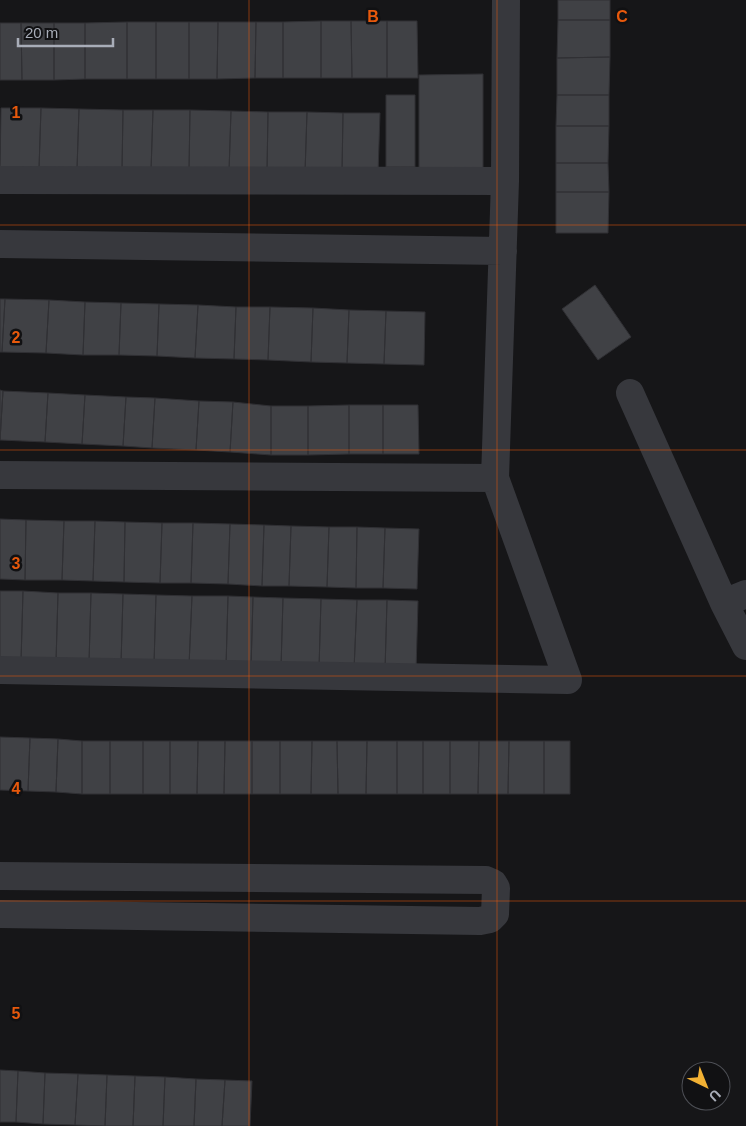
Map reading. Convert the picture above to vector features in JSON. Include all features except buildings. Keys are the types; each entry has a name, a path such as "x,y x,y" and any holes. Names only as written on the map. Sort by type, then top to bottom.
{"street":[{"path":"0,670 568,680 495,478 505,181 506,0"},
{"path":"0,180 505,181"},
{"path":"0,244 503,251"},
{"path":"630,393 735,598 746,646"},
{"path":"0,475 495,478"},
{"path":"0,876 486,880 496,888 495,914 490,919 480,922 0,914"},
{"path":"124,877 124,916"}]}
